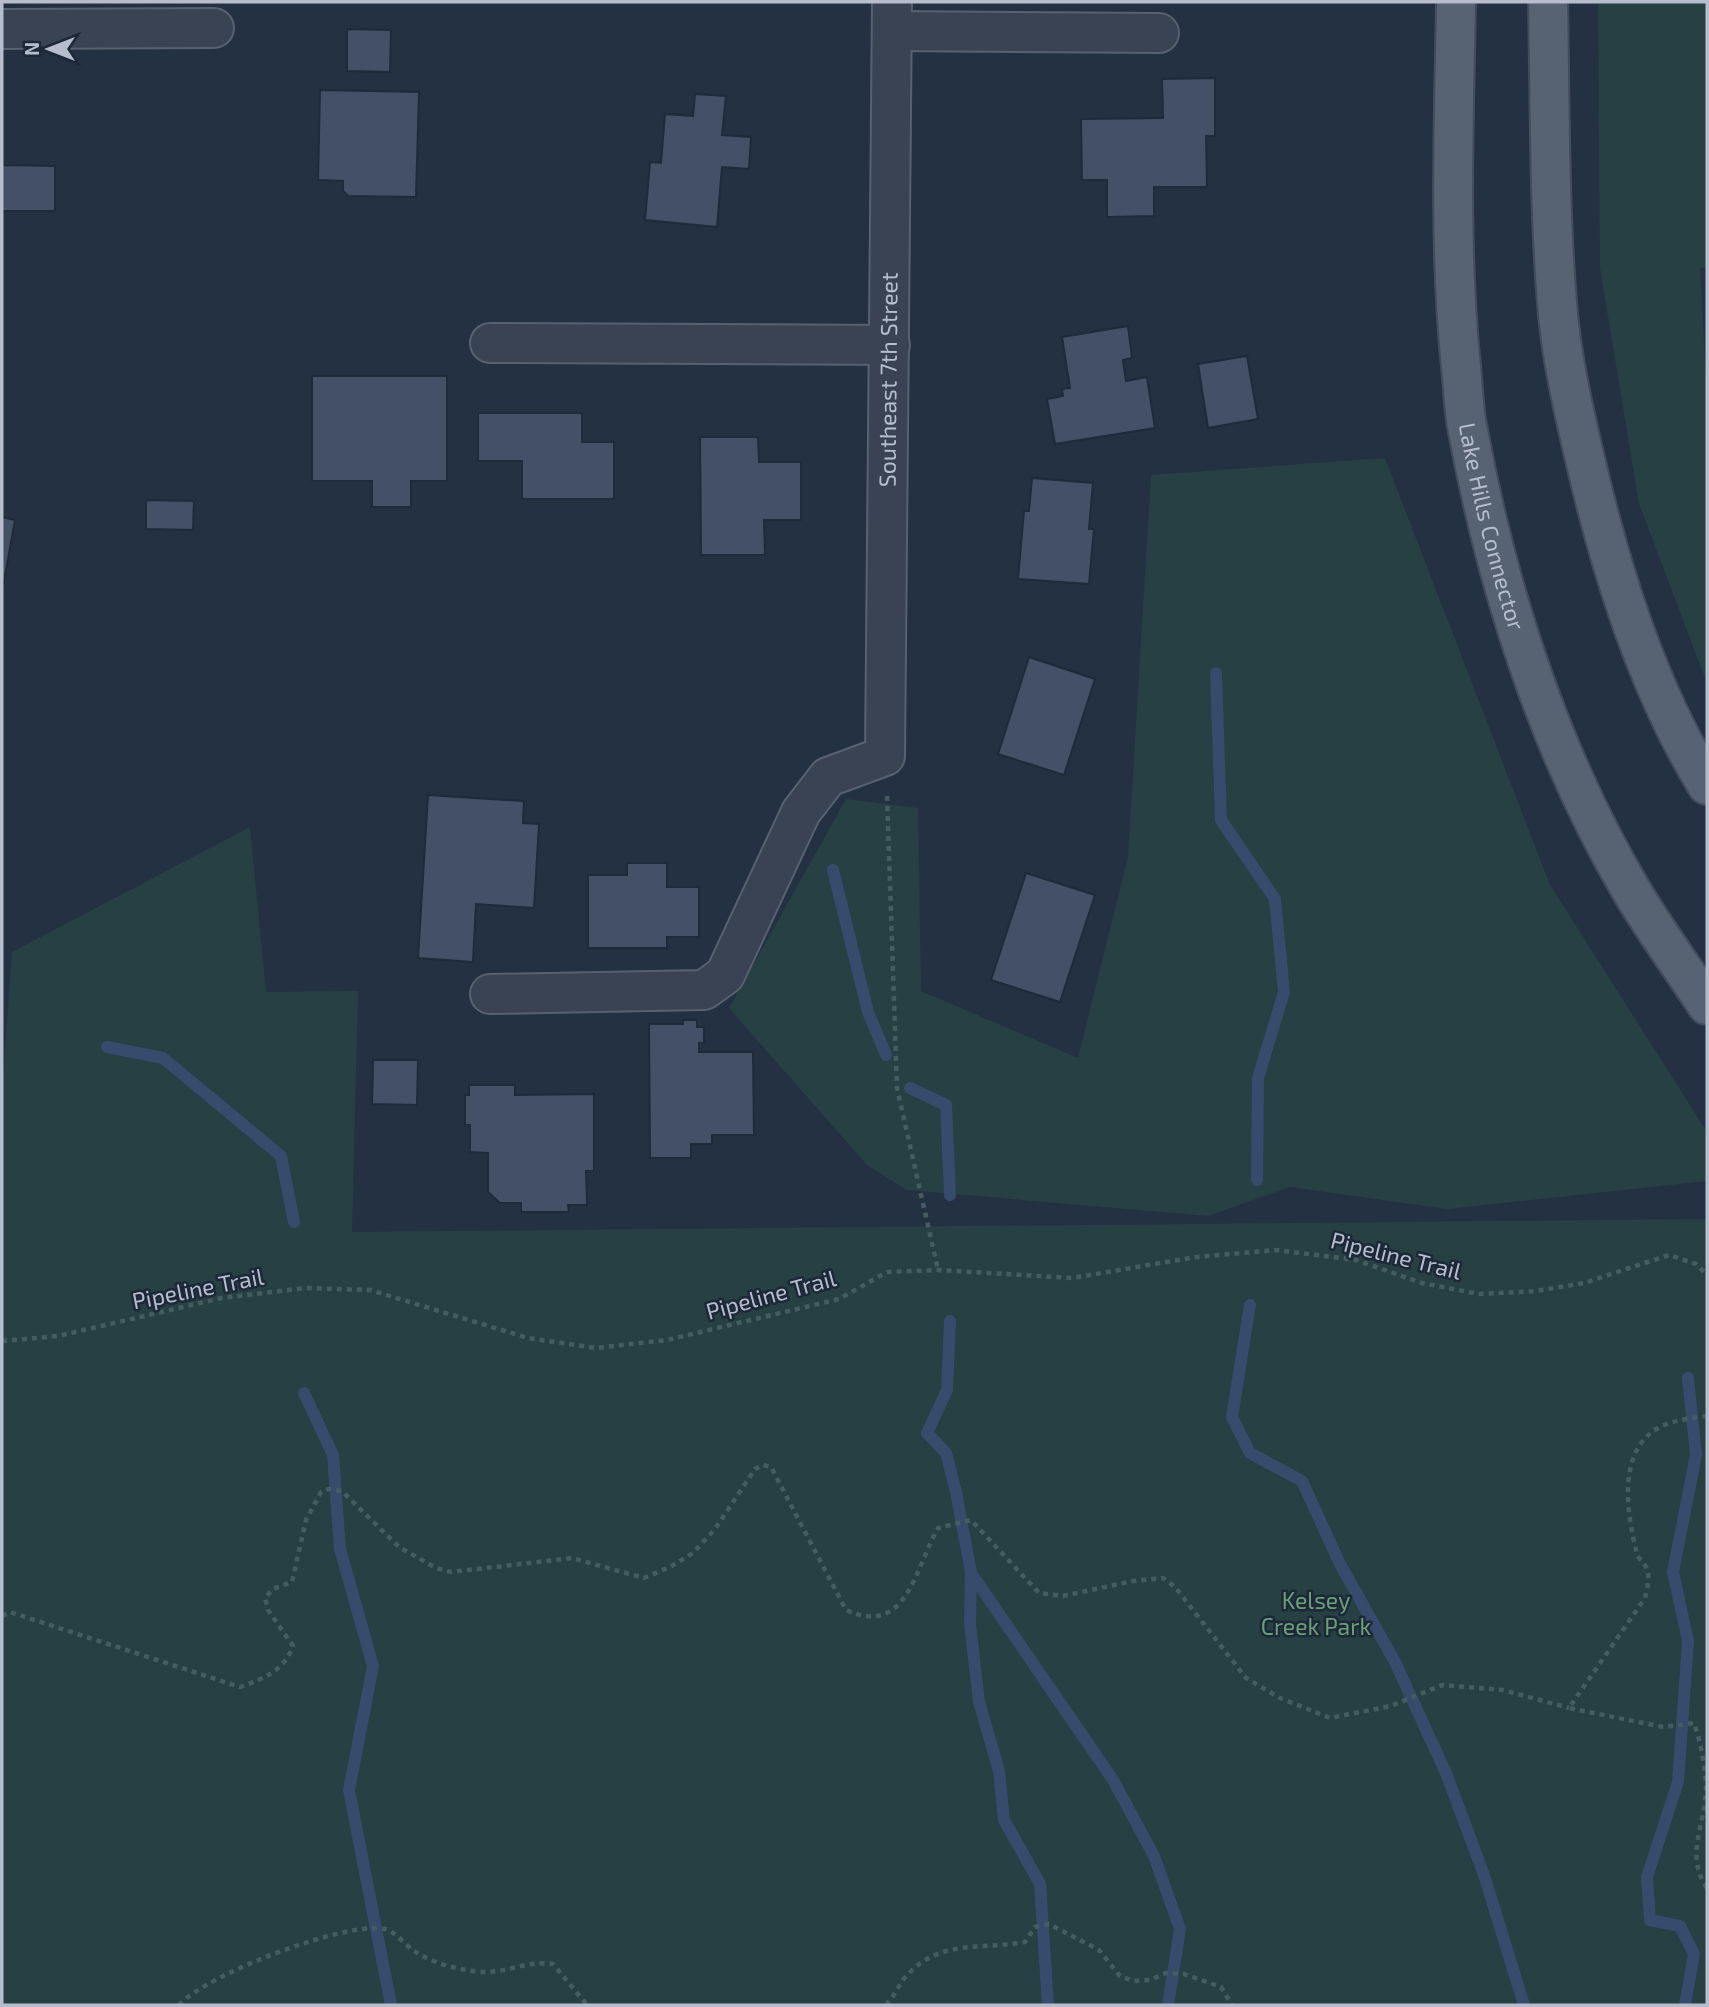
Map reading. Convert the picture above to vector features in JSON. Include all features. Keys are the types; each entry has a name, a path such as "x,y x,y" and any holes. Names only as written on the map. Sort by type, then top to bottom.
{"main road":[{"name":"Lake Hills Connector","path":"1457,2 1452,198 1457,322 1467,425 1499,560 1522,651 1567,765 1631,890 1707,1005"},
{"path":"1548,2 1551,184 1557,306 1573,406 1604,540 1638,638 1690,757 1707,785"}],"street":[{"path":"892,16 1159,33"},
{"name":"Southeast 7th Street","path":"885,756 892,16"},
{"path":"2,29 214,28"},
{"path":"490,343 890,345"},
{"path":"490,994 704,990 725,975 801,812 828,777 885,756"}],"path":[{"path":"885,756 897,1088 938,1270"},
{"name":"Pipeline Trail","path":"2,1341 58,1336 222,1298 305,1288 370,1290 528,1338 596,1348 667,1340 839,1299 887,1272 938,1270 1072,1278 1196,1257 1278,1250 1356,1260 1422,1283 1479,1294 1536,1292 1584,1283 1669,1255 1696,1264 1707,1275"},
{"path":"1569,1708 1645,1598 1649,1578 1646,1566 1638,1557 1631,1517 1629,1472 1632,1457 1642,1442 1659,1427 1707,1416"},
{"path":"2,1616 10,1612 55,1624 240,1687 268,1677 289,1656 293,1646 268,1610 265,1598 272,1589 292,1583 306,1520 321,1492 328,1489 342,1491 399,1547 436,1568 451,1572 572,1558 644,1578 693,1553 715,1529 755,1469 763,1465 771,1467 814,1544 846,1610 876,1618 896,1610 911,1587 937,1528 971,1520 1039,1593 1063,1596 1133,1581 1163,1578 1204,1622 1246,1678 1280,1698 1330,1718 1391,1706 1442,1685 1503,1690 1569,1708 1662,1727 1694,1723 1702,1748 1706,1790 1696,1850 1698,1874 1707,1888"},
{"path":"886,2005 905,1976 937,1953 950,1947 1000,1947 1025,1942 1035,1927 1049,1924 1099,1950 1120,1976 1133,1981 1150,1980 1166,1973 1184,1974 1222,1987 1232,2005"},
{"path":"179,2005 187,1996 221,1974 240,1970 280,1949 370,1929 387,1929 415,1952 440,1965 486,1972 536,1961 553,1964 587,2005"}],"green space":[{"path":"1598,2 1707,2 1707,267 1700,268 1707,398 1707,683 1639,504 1600,268"},
{"path":"1385,458 1550,885 1707,1132 1707,1181 1447,1209 1290,1187 1208,1216 907,1190 867,1165 729,1008 846,799 918,808 921,991 1078,1058 1128,857 1151,475"},
{"name":"Kelsey Creek Park","path":"250,827 266,992 358,991 352,1232 1707,1219 1707,2005 2,2005 2,1094 12,952"}],"building":[{"path":"347,29 391,30 390,72 347,71"},
{"path":"1215,78 1215,136 1206,136 1207,187 1154,187 1154,216 1107,217 1107,180 1082,180 1081,119 1163,118 1162,79"},
{"path":"320,90 419,92 416,197 348,196 343,191 343,181 318,180"},
{"path":"695,94 726,96 722,135 751,137 749,169 722,167 717,227 645,220 650,162 661,163 665,114 693,116"},
{"path":"2,165 55,166 55,211 2,211"},
{"path":"1128,326 1132,358 1123,360 1126,381 1147,377 1155,428 1055,444 1047,399 1063,396 1062,389 1070,388 1062,337"},
{"path":"1247,356 1258,419 1208,428 1198,364"},
{"path":"312,376 447,376 447,481 411,481 411,507 372,507 372,481 312,481"},
{"path":"478,413 582,413 582,442 614,442 614,499 522,499 522,461 478,461"},
{"path":"700,437 758,437 759,462 801,462 801,520 764,520 765,555 701,555"},
{"path":"1032,478 1093,483 1089,529 1094,529 1089,584 1018,579 1024,511 1029,511"},
{"path":"146,500 194,501 193,530 146,529"},
{"path":"2,517 15,520 2,593"},
{"path":"1029,657 1095,679 1064,775 998,754"},
{"path":"428,795 524,801 523,823 539,824 534,908 476,904 473,962 418,958"},
{"path":"627,863 667,863 667,887 699,887 699,937 667,937 667,948 588,948 588,875 627,875"},
{"path":"1026,873 1095,895 1060,1002 991,980"},
{"path":"683,1020 697,1020 697,1027 704,1027 704,1043 699,1043 699,1052 753,1052 754,1135 712,1135 712,1144 691,1144 691,1158 650,1158 649,1024 683,1024"},
{"path":"373,1060 418,1060 417,1105 372,1104"},
{"path":"469,1085 515,1085 515,1095 594,1094 594,1171 586,1171 587,1205 568,1205 569,1212 521,1212 521,1203 500,1203 488,1192 488,1153 470,1152 470,1125 465,1125 465,1095 469,1095"}],"waterway":[{"path":"1216,673 1221,820 1275,899 1284,992 1258,1078 1257,1180"},
{"path":"833,870 868,1012 886,1055"},
{"path":"107,1047 163,1058 281,1156 294,1222"},
{"path":"910,1088 946,1105 950,1195"},
{"path":"1250,1305 1232,1417 1250,1453 1302,1481 1340,1564 1395,1662 1446,1773 1484,1875 1524,2005"},
{"path":"950,1321 947,1390 927,1433 946,1453 956,1492 971,1572 970,1624 979,1702 999,1771 1004,1820 1040,1884 1048,2005"},
{"path":"1685,2005 1694,1954 1680,1926 1650,1920 1647,1877 1678,1782 1688,1641 1673,1572 1696,1455 1688,1378"},
{"path":"304,1393 333,1455 340,1549 373,1666 349,1790 391,2005"},
{"path":"971,1573 1113,1780 1154,1856 1180,1929 1168,2005"}]}
